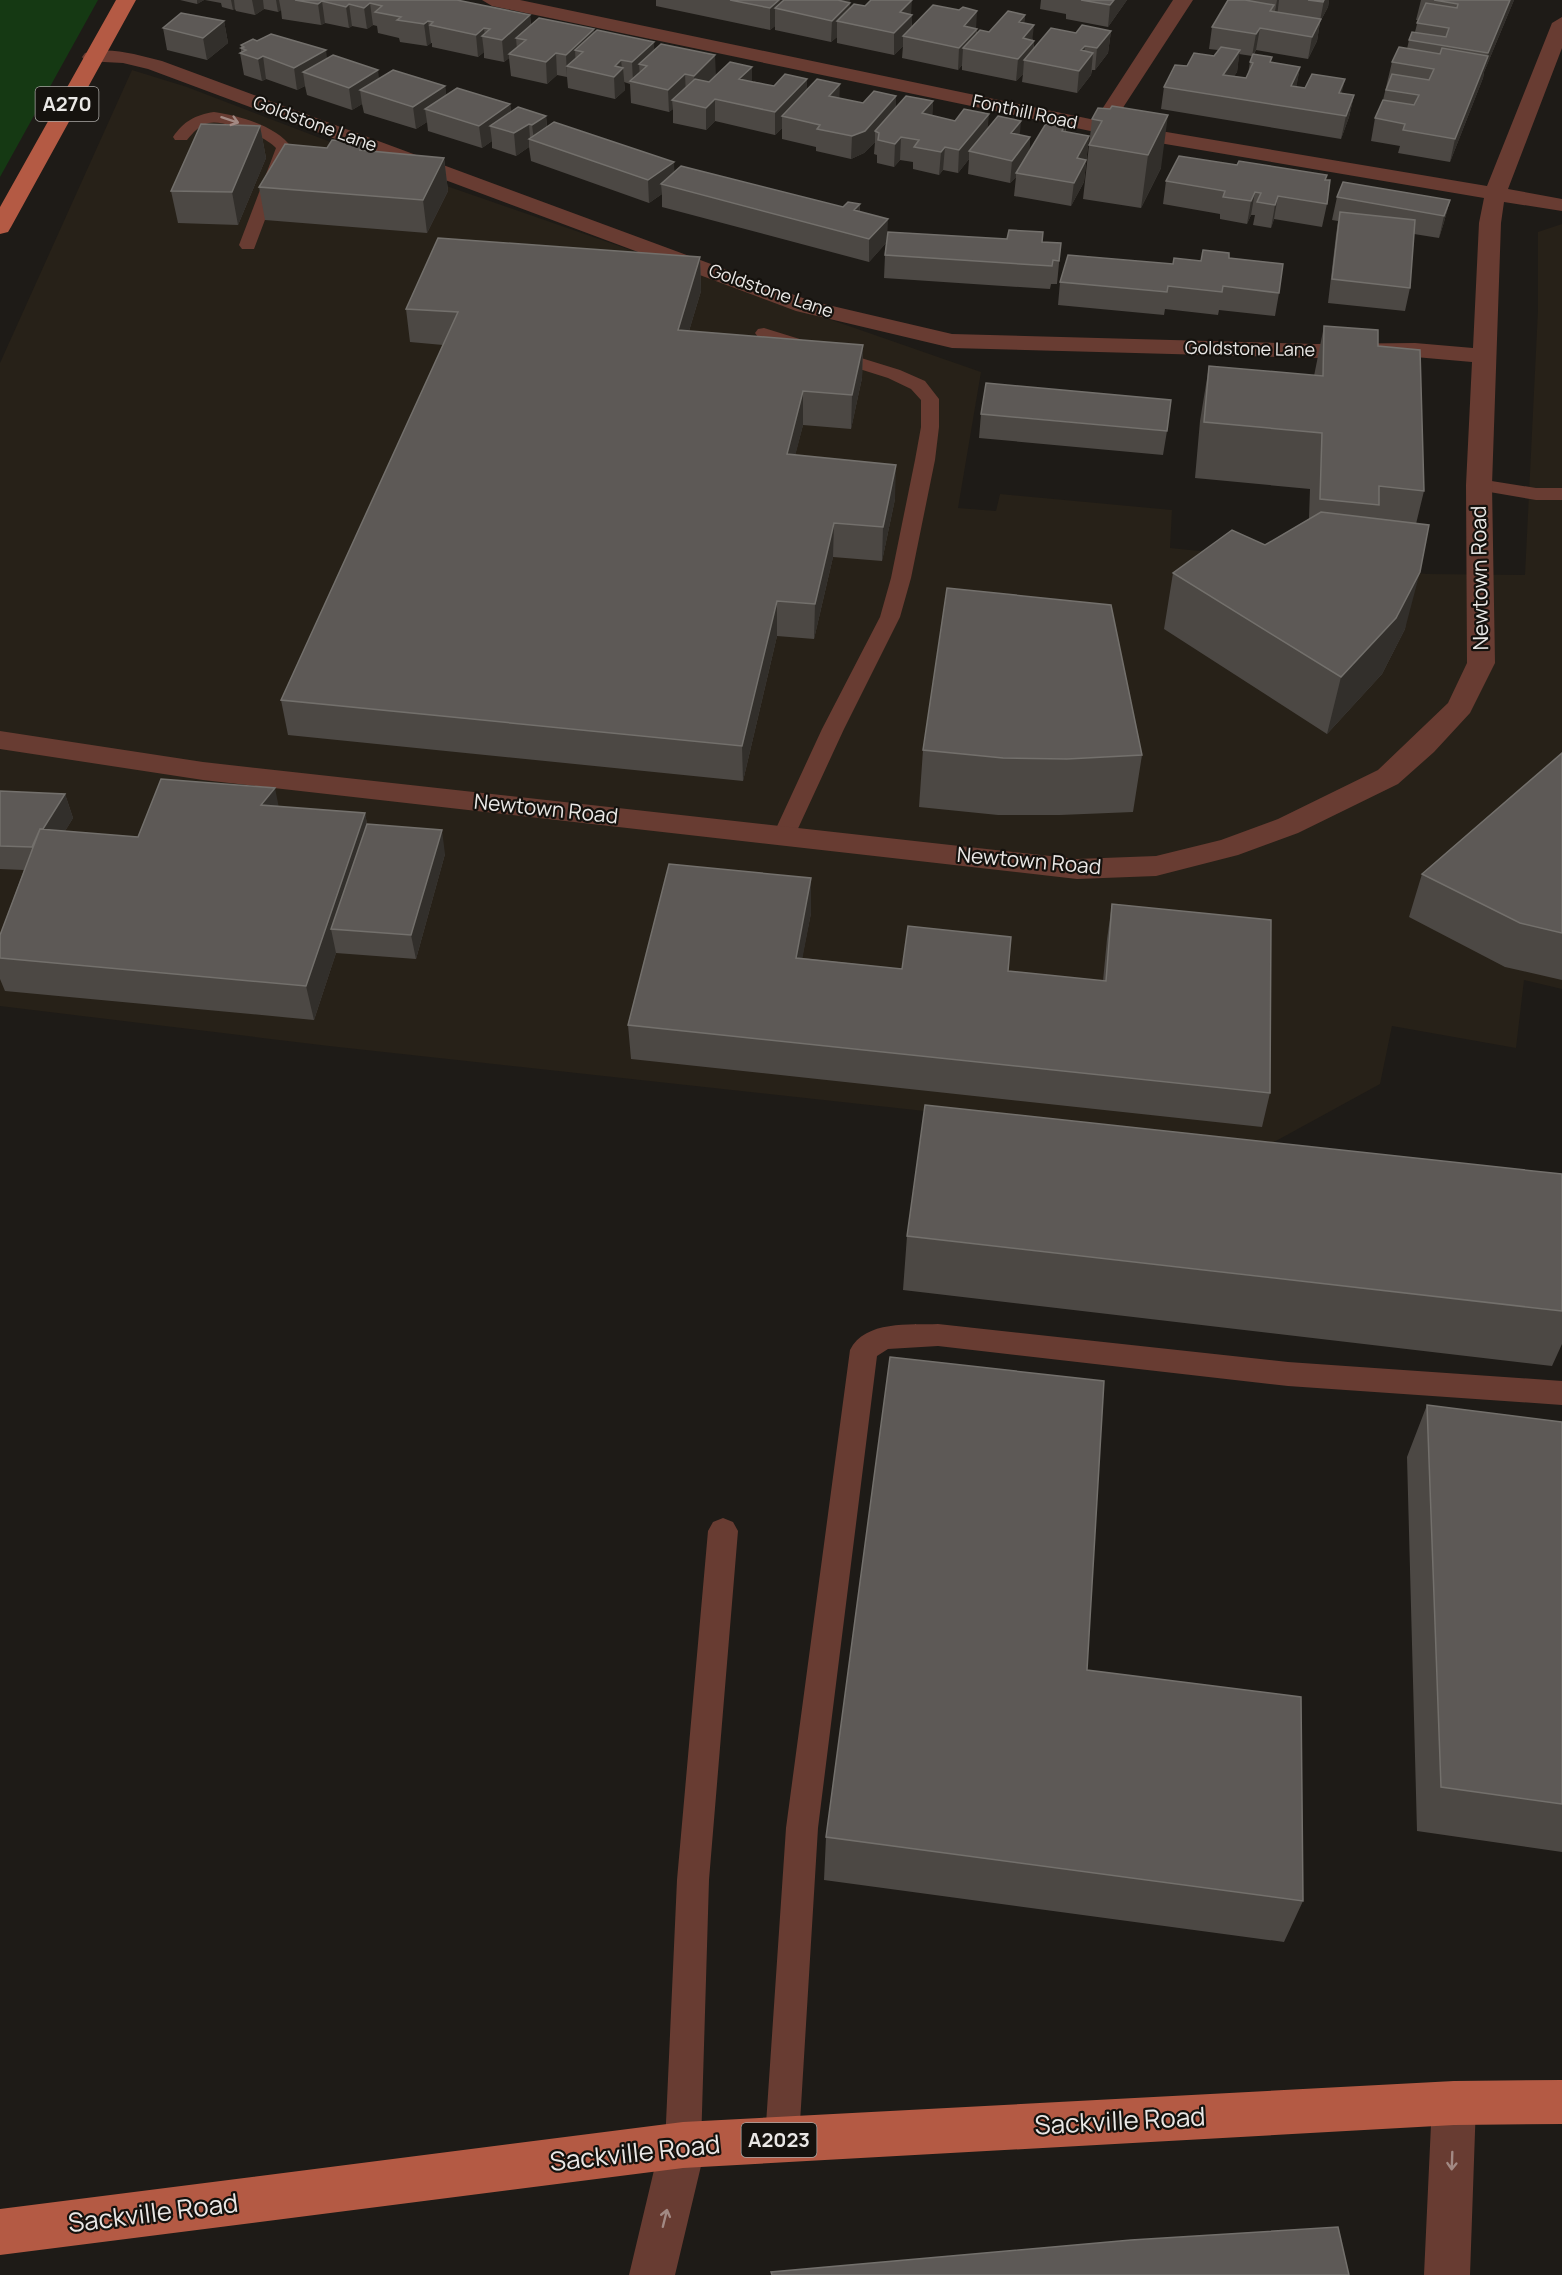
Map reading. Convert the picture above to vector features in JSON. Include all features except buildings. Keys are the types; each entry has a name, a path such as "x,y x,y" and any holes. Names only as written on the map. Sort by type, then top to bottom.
{"main road":[{"name":"A270","path":"0,227 92,57 126,0"},
{"name":"Sackville Road","path":"0,2232 683,2145 1454,2103 1562,2102"}],"street":[{"name":"Fonthill Road","path":"492,0 1100,127 1562,205"},
{"path":"1100,127 1183,0"},
{"path":"590,21 607,7"},
{"name":"Newtown Road","path":"0,740 203,771 1077,870 1156,866 1228,848 1288,826 1389,777 1460,707 1481,663 1479,485 1490,223 1495,194 1562,23"},
{"name":"Goldstone Lane","path":"92,57 123,57 155,65 804,306 952,341 1315,351 1415,350 1485,356"},
{"path":"1447,2275 1454,2103"},
{"path":"652,2275 683,2145"}],"lane":[{"path":"181,137 188,126 200,119 227,117 279,141 284,148 248,245"},
{"path":"764,333 894,374 918,385 930,399 930,427 925,460 901,578 890,617 877,647 819,757 784,835"},
{"path":"1479,485 1536,494 1562,494"},
{"path":"782,2139 802,1828 864,1350 883,1338 938,1335 1288,1374 1562,1393"},
{"path":"683,2145 693,1880 723,1531"}],"shaded area":[{"path":"132,70 187,87 438,183 981,372 958,508 996,511 1000,494 1172,510 1170,548 1427,574 1525,575 1538,310 1538,232 1562,224 1562,989 1524,980 1516,1048 1392,1026 1380,1084 1263,1148 329,1046 0,1006 0,363"}],"green space":[{"path":"0,0 98,0 0,177"}]}
